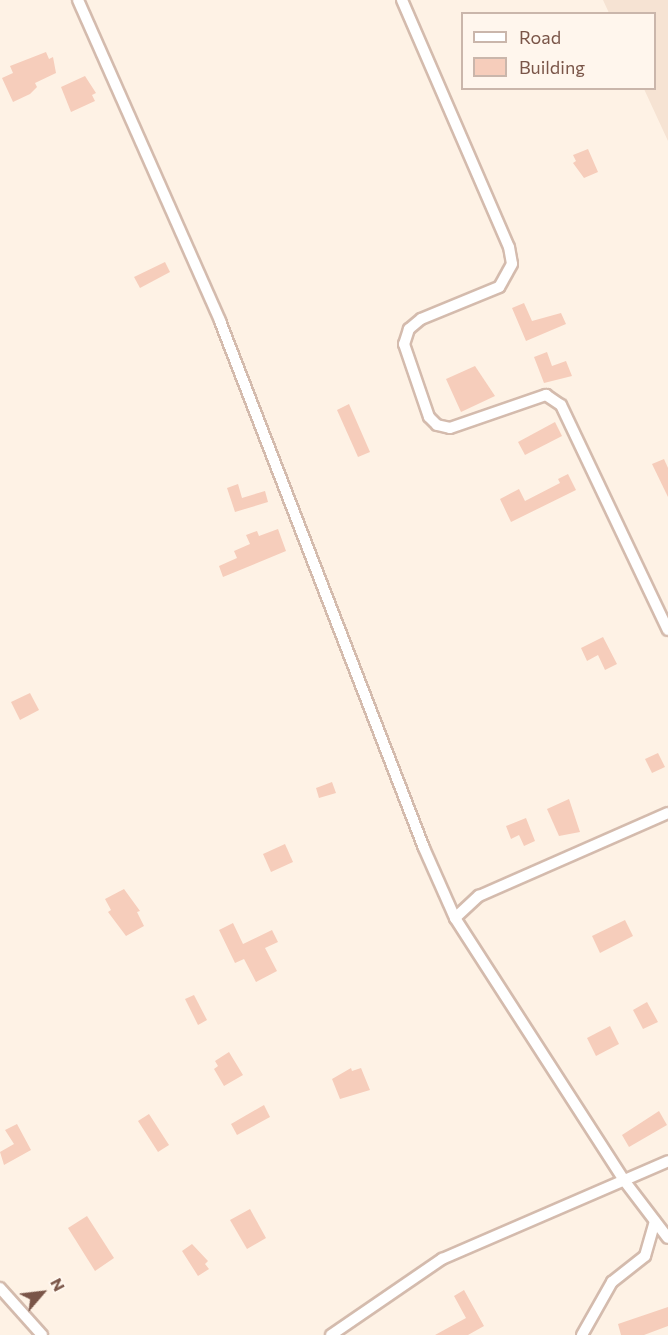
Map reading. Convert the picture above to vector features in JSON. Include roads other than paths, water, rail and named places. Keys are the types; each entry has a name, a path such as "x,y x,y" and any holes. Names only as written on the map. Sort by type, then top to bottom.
{"street":[{"path":"78,0 229,342 424,848 454,918 623,1179 668,1238"},
{"path":"402,0 509,247 512,264 499,287 422,319 409,329 404,345 429,417 437,425 450,428 546,395 561,405 668,630"},
{"path":"454,918 479,896 668,813"},
{"path":"332,1335 442,1259 668,1161"},
{"path":"582,1335 612,1282 645,1256 655,1221"},
{"path":"0,1288 42,1335"}]}
